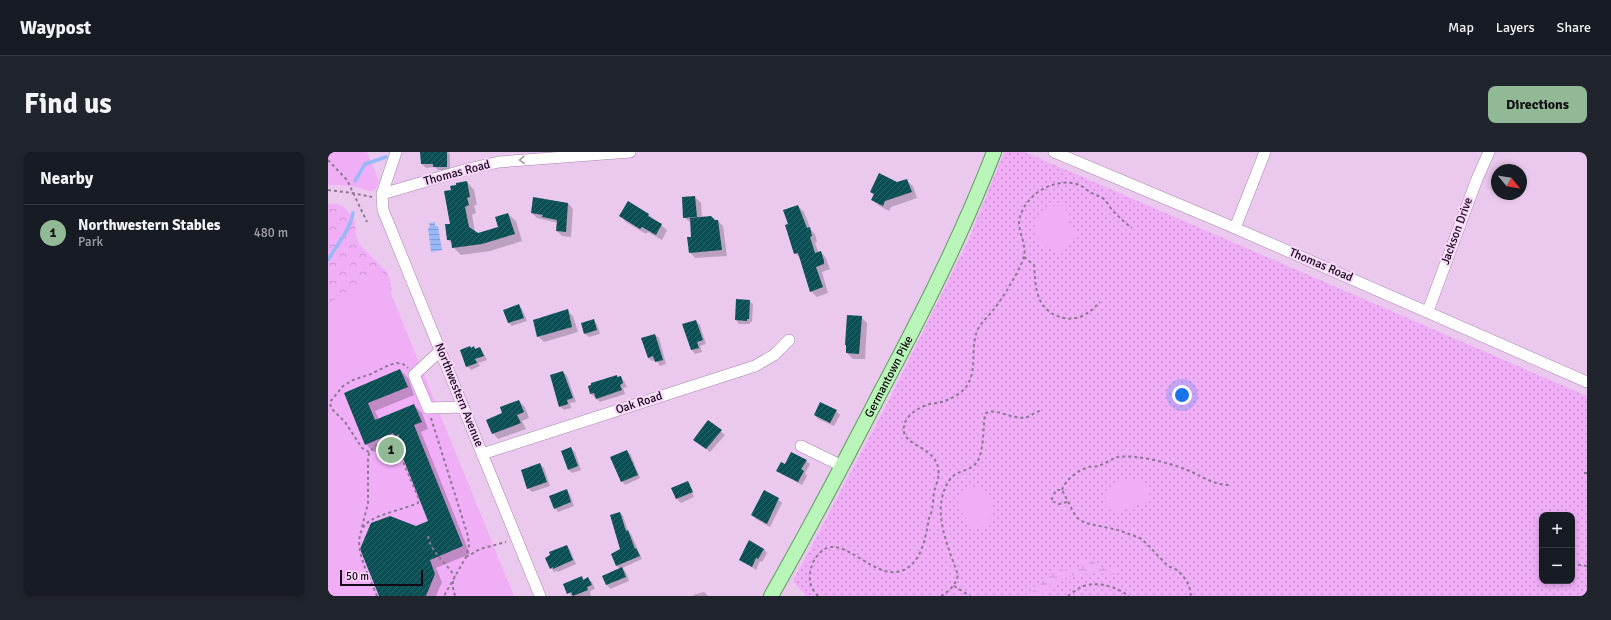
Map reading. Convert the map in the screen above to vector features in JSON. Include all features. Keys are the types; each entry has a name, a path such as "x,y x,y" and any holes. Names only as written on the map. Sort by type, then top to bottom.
{"main road":[{"name":"Germantown Pike","path":"771,596 893,369 957,242 994,152"}],"street":[{"path":"382,194 396,152"},
{"name":"Thomas Road","path":"382,194 468,169 499,162 630,152"},
{"name":"Thomas Road","path":"1054,152 1428,311 1587,382"},
{"path":"1235,228 1265,152"},
{"name":"Jackson Drive","path":"1428,311 1477,179 1489,152"},
{"name":"Northwestern Avenue","path":"382,194 383,210 540,596"},
{"name":"Oak Road","path":"482,454 755,366 774,355 789,340"},
{"path":"440,351 414,375 428,408 463,407"},
{"path":"801,446 842,466"}],"path":[{"path":"328,160 347,180 367,222"},
{"path":"818,596 811,586 810,578 815,558 823,549 830,547 842,549 854,554 876,569 890,573 900,572 909,567 918,558 927,534 938,470 936,460 931,454 910,442 906,438 903,428 905,420 916,409 930,404 943,402 964,389 970,381 973,368 973,342 980,324 995,308 1024,257 1025,249 1021,239 1019,218 1030,199 1038,191 1055,183 1077,184 1104,199 1113,211 1132,228"},
{"path":"328,190 352,192 368,196"},
{"path":"1024,257 1034,264 1038,295 1042,304 1050,313 1057,316 1074,318 1088,312 1100,302"},
{"path":"369,452 362,448 345,422 331,408 330,402 344,386 353,380 371,374 389,365 396,363 403,364 409,368 414,375"},
{"path":"428,408 468,536 469,546 466,557 444,596"},
{"path":"941,596 953,586 957,581 958,575 942,526 941,503 946,487 951,478 957,473 976,463 982,444 985,414 989,411 994,411 1012,417 1027,417 1041,410"},
{"path":"377,596 358,548 368,503 368,457 372,448 400,435"},
{"path":"361,530 371,520 418,503 418,498 393,438"},
{"path":"1191,596 1189,585 1183,576 1177,570 1168,566 1140,538 1118,530 1085,523 1076,517 1062,490 1070,478 1090,466 1098,466 1117,457 1128,456 1174,465 1210,482 1221,485 1230,485"},
{"path":"1062,490 1056,490 1051,501 1059,504 1067,502"},
{"path":"428,536 433,549 450,568 455,577"},
{"path":"466,557 480,549 498,543 517,540"},
{"path":"1575,564 1587,566"},
{"path":"453,580 452,588 455,596"},
{"path":"1068,596 1081,587 1092,584 1103,585 1120,590 1129,596"},
{"path":"953,586 970,596"}],"green space":[{"path":"328,152 367,152 379,181 375,190 369,191 352,186 328,185"},
{"path":"1004,152 1025,152 1587,396 1587,596 806,596 793,581 885,408 969,239"},
{"path":"328,204 337,204 344,207 352,216 355,222 356,236 360,245 388,273 392,289 390,298 328,388"},
{"path":"1051,206 1065,206 1070,226 1075,231 1076,236 1066,249 1060,253 1040,242 1038,239 1036,225 1041,212"},
{"path":"381,269 514,596 328,596 328,304"},
{"path":"1134,479 1144,485 1149,493 1150,496 1145,503 1119,512 1105,506 1105,502 1112,486 1121,480"},
{"path":"979,487 988,494 990,498 992,504 992,515 987,525 974,528 967,519 957,497 967,490"},
{"path":"1092,559 1096,566 1115,569 1116,572 1112,575 1096,573 1073,576 1059,581 1042,596 1025,596 1039,586 1049,573 1056,567 1059,566 1064,571 1080,568 1081,560"}],"water":[{"path":"435,222 435,226 438,226 442,250 431,252 428,228 430,227 429,223"}],"building":[{"path":"420,152 447,152 447,167 433,167 433,164 421,164"},
{"path":"879,173 897,182 907,179 912,192 885,201 883,206 871,200 874,194 870,192"},
{"path":"467,181 470,197 467,198 469,205 465,207 469,227 478,233 498,227 495,217 508,213 515,234 482,244 452,248 451,240 447,240 445,224 450,224 444,191 451,190 450,186 456,185 456,183"},
{"path":"695,196 697,217 683,218 682,197"},
{"path":"533,197 568,203 566,232 556,231 557,220 531,213"},
{"path":"628,201 649,214 648,216 662,224 656,235 642,227 640,229 619,216"},
{"path":"798,205 807,228 810,227 812,236 810,237 815,253 821,251 824,261 824,264 816,267 823,287 810,292 798,253 794,254 785,225 788,224 783,210"},
{"path":"711,216 715,220 718,220 722,250 689,253 687,237 691,237 690,218"},
{"path":"736,299 750,300 749,319 747,319 747,321 735,320"},
{"path":"519,304 524,318 508,323 503,310"},
{"path":"568,309 572,327 537,337 533,320"},
{"path":"847,315 862,316 859,354 846,353 845,345"},
{"path":"594,319 597,330 584,334 581,323"},
{"path":"696,320 703,340 697,342 699,348 691,350 682,324"},
{"path":"655,334 663,360 655,362 653,356 648,358 641,338"},
{"path":"470,346 471,348 474,346 475,349 480,347 484,356 475,359 477,363 466,367 460,350"},
{"path":"400,369 408,387 368,403 375,420 414,404 422,422 414,425 463,546 430,560 435,574 426,596 379,596 360,549 371,523 390,516 416,526 428,521 393,433 365,445 344,393"},
{"path":"563,371 573,398 567,400 568,404 559,407 550,375"},
{"path":"617,375 617,377 621,376 623,383 620,385 622,390 596,399 594,393 590,394 588,386 591,385 591,383"},
{"path":"519,400 524,412 517,415 521,423 492,434 486,420 502,413 500,407"},
{"path":"820,402 837,410 830,423 814,415"},
{"path":"708,420 722,430 706,449 693,440"},
{"path":"571,447 578,466 568,470 561,451"},
{"path":"627,450 638,475 621,482 610,457"},
{"path":"791,452 807,460 801,469 804,471 798,482 776,471 781,462 785,464"},
{"path":"540,463 547,482 527,489 521,470"},
{"path":"688,481 693,492 676,499 671,488"},
{"path":"567,489 571,502 554,509 549,496"},
{"path":"764,490 779,498 767,524 751,515"},
{"path":"620,512 626,531 628,530 635,549 636,548 640,556 616,566 611,554 620,549 610,515"},
{"path":"749,540 764,549 758,559 756,558 752,567 739,560"},
{"path":"567,545 573,560 550,569 545,558 550,555 549,552"},
{"path":"622,567 626,577 606,585 602,576"},
{"path":"582,576 583,580 588,577 592,585 587,587 588,590 573,596 571,592 567,594 563,584"}],"waterway":[{"path":"355,181 365,164 386,157"},
{"path":"328,260 346,232 353,213"}],"place":[{"name":"Northwestern Stables","path":"391,450"}]}
